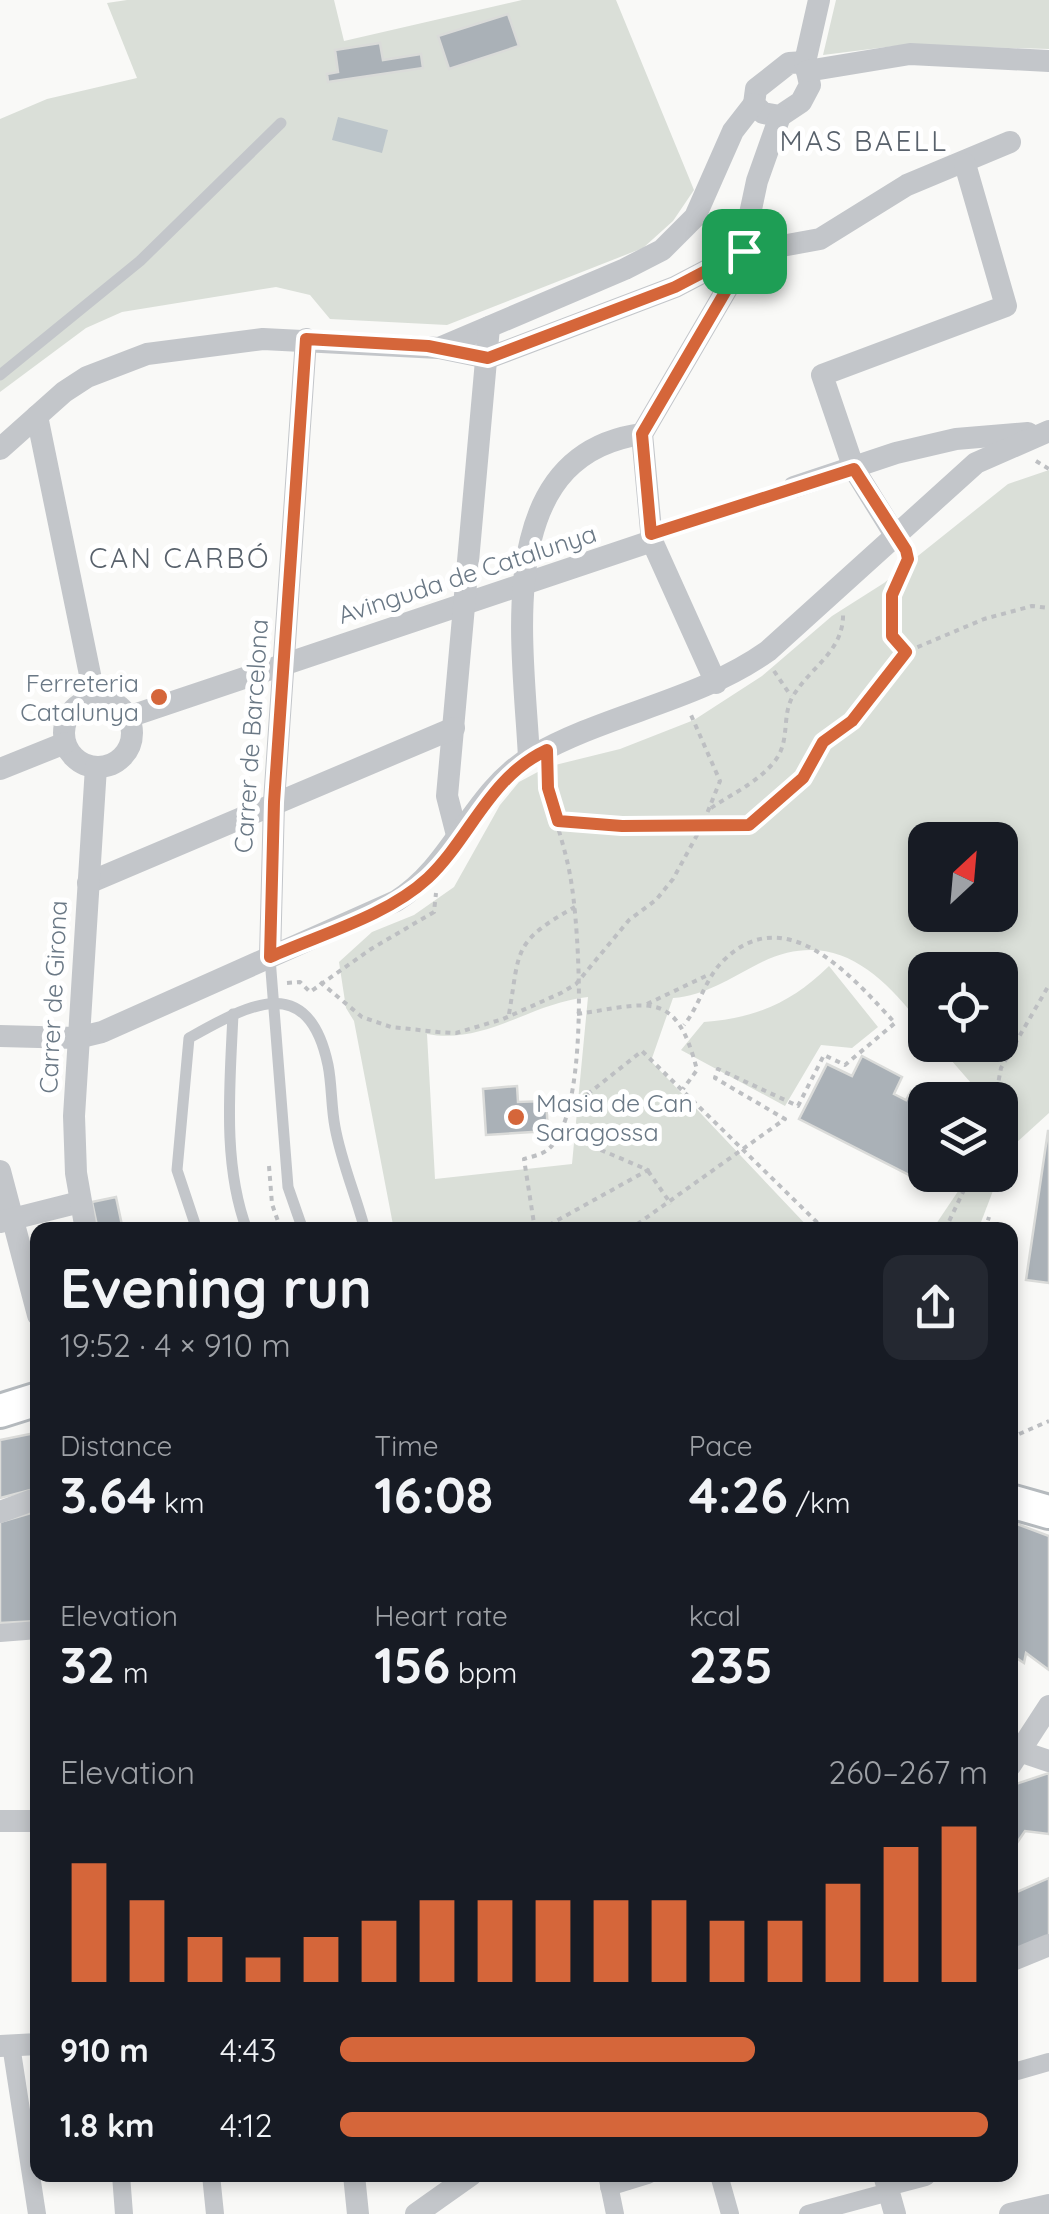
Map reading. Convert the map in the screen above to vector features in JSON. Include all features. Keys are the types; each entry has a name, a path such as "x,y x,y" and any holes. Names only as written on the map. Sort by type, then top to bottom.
{"main road":[{"path":"0,1410 30,1401"},
{"path":"1018,1489 1049,1496"},
{"path":"1018,1503 1049,1512"}],"street":[{"path":"716,683 652,538 642,434 738,270 758,181 780,116 800,102 810,85 806,67 820,0"},
{"path":"439,348 662,250 695,218 733,130 754,104 756,90 789,63 806,67 910,54 1049,62"},
{"path":"754,104 763,113 780,116"},
{"path":"0,449 87,377 147,354 220,341 306,339 439,348 488,358 675,287 746,244 776,247 810,243 907,185 966,164 1010,142"},
{"path":"895,535 854,469 822,375 1006,306 966,164"},
{"path":"458,838 447,796 468,604 490,327"},
{"name":"Carrer de Barcelona","path":"270,957 274,802 306,339"},
{"path":"37,416 95,699"},
{"path":"794,487 896,453 956,439 1048,431"},
{"path":"0,1036 78,1038 102,1032 396,900 424,882 486,800 538,754 610,721 716,683 762,655 976,463 1048,431"},
{"path":"538,754 522,586 530,540 559,478 604,444 642,434"},
{"name":"Avinguda de Catalunya","path":"128,717 283,662 522,586 652,538"},
{"path":"95,699 114,702 128,717 129,747 114,763 96,767 79,762 65,743 65,724 70,712 95,699"},
{"path":"88,883 454,728"},
{"path":"0,769 65,743"},
{"name":"Carrer de Girona","path":"84,1222 74,1146 96,767"},
{"path":"0,1171 6,1221 30,1292"},
{"path":"6,1221 80,1202"},
{"path":"0,1512 30,1501"},
{"path":"0,1633 30,1631"},
{"path":"1018,1747 1049,1706"},
{"path":"1018,1755 1049,1761"},
{"path":"0,1821 30,1821"},
{"path":"1018,1957 1049,1945"},
{"path":"6,2046 30,2180"},
{"path":"1018,2071 1049,2062"},
{"path":"30,2182 36,2214"},
{"path":"122,2182 124,2214"},
{"path":"211,2182 214,2214"},
{"path":"355,2182 358,2214"},
{"path":"416,2214 461,2182"},
{"path":"608,2182 615,2214"},
{"path":"721,2182 730,2214"},
{"path":"808,2214 889,2191"},
{"path":"1010,2214 1049,2204"}],"lane":[{"path":"0,375 140,261 282,123"},
{"path":"270,957 288,1187 300,1222"},
{"path":"194,1222 178,1170 189,1038 233,1014 276,1000 298,1007 318,1033 328,1066 335,1129 363,1222"},
{"path":"233,1014 229,1092 236,1201 244,1222"}],"path":[{"path":"652,538 794,487"},
{"path":"895,535 908,559 892,595 892,636 906,652"},
{"path":"709,810 776,761 785,745 792,698 842,633 841,582"},
{"path":"558,821 749,825 803,778 823,742 852,721 882,688 906,652 984,619 1032,606 1049,608"},
{"path":"762,655 792,698"},
{"path":"320,982 362,1017 391,1027 456,1033 508,1016 576,984 630,920 656,900 702,826 720,781 682,695"},
{"path":"536,1222 524,1159 547,1151 558,1132 570,1103 579,1050 574,908 558,821 538,754"},
{"path":"300,982 310,992 434,912 438,896 424,882"},
{"path":"508,1016 517,954 555,918 574,908"},
{"path":"644,1222 785,1119 716,1078 718,1069 798,1106 824,1055 845,1065 895,1023 840,963 798,942 754,942 725,958 713,972 684,1025"},
{"path":"647,1004 713,972"},
{"path":"998,1082 1002,1068 1049,986"},
{"path":"578,1014 647,1004 660,1006 684,1025 697,1070 684,1089"},
{"path":"570,1103 642,1051 816,1222"},
{"path":"558,1132 648,1170 671,1204"},
{"path":"552,1222 648,1170"},
{"path":"949,1222 963,1192"},
{"path":"987,1222 989,1217"},
{"path":"1018,1435 1049,1421"}],"shaded area":[{"path":"334,0 344,41 522,0 616,0 694,190 673,221 643,248 447,325 330,319 310,295 276,287 122,312 86,328 0,392 0,119 47,99 137,78 107,3"},
{"path":"836,0 1049,0 1049,49 903,45 823,55"},
{"path":"338,117 388,130 382,153 332,140"},
{"path":"1049,470 1049,1113 1018,1141 1018,1082 970,1082 953,1062 1018,1062 1018,952 908,952 908,1009 873,974 853,961 810,950 785,954 707,990 673,998 651,1061 803,1222 392,1222 339,962 372,932 414,915 454,887 500,805 519,782 547,767 620,749 694,720 762,676 832,616 884,583 1008,484","holes":["588,997 572,1164 435,1179 427,1034 469,1034"]},
{"path":"829,966 878,1027 852,1048 821,1045 785,1106 681,1050 704,1022 740,1017 772,1006 801,990"},
{"path":"958,1192 993,1192 981,1222 937,1222"}],"building":[{"path":"508,14 519,46 449,69 438,36"},
{"path":"380,43 383,60 421,54 423,68 328,82 327,74 338,72 335,50"},
{"path":"862,1056 902,1077 894,1094 906,1100 908,1096 908,1174 799,1119 827,1064 852,1076"},
{"name":"Masia de Can Saragossa","path":"517,1086 518,1102 546,1101 548,1131 486,1135 483,1089"},
{"path":"1049,1131 1049,1283 1026,1280"},
{"path":"116,1197 121,1222 96,1222 92,1202"},
{"path":"30,1434 30,1490 0,1498 0,1440"},
{"path":"30,1513 30,1621 0,1623 0,1522"},
{"path":"1018,1524 1049,1536 1049,1670 1026,1653 1024,1663 1018,1659"},
{"path":"1049,1773 1049,1834 1025,1831 1018,1841 1018,1783"},
{"path":"1049,1878 1049,1939 1018,1949 1018,1892"}],"place":[{"name":"Ferreteria Catalunya","path":"159,697"},
{"name":"Masia de Can Saragossa","path":"516,1117"}],"district":[{"name":"MAS BAELL","path":"864,141"},
{"name":"CAN CARBÓ","path":"180,558"}],"route":[{"path":"744,251 738,270 642,434 651,534 854,469 908,559 892,595 892,636 906,652 882,688 852,721 823,742 803,778 749,825 622,826 558,821 548,788 547,750 529,758 486,800 444,860 416,888 270,957 274,802 306,339 428,346 488,358 675,287 744,251"}]}
